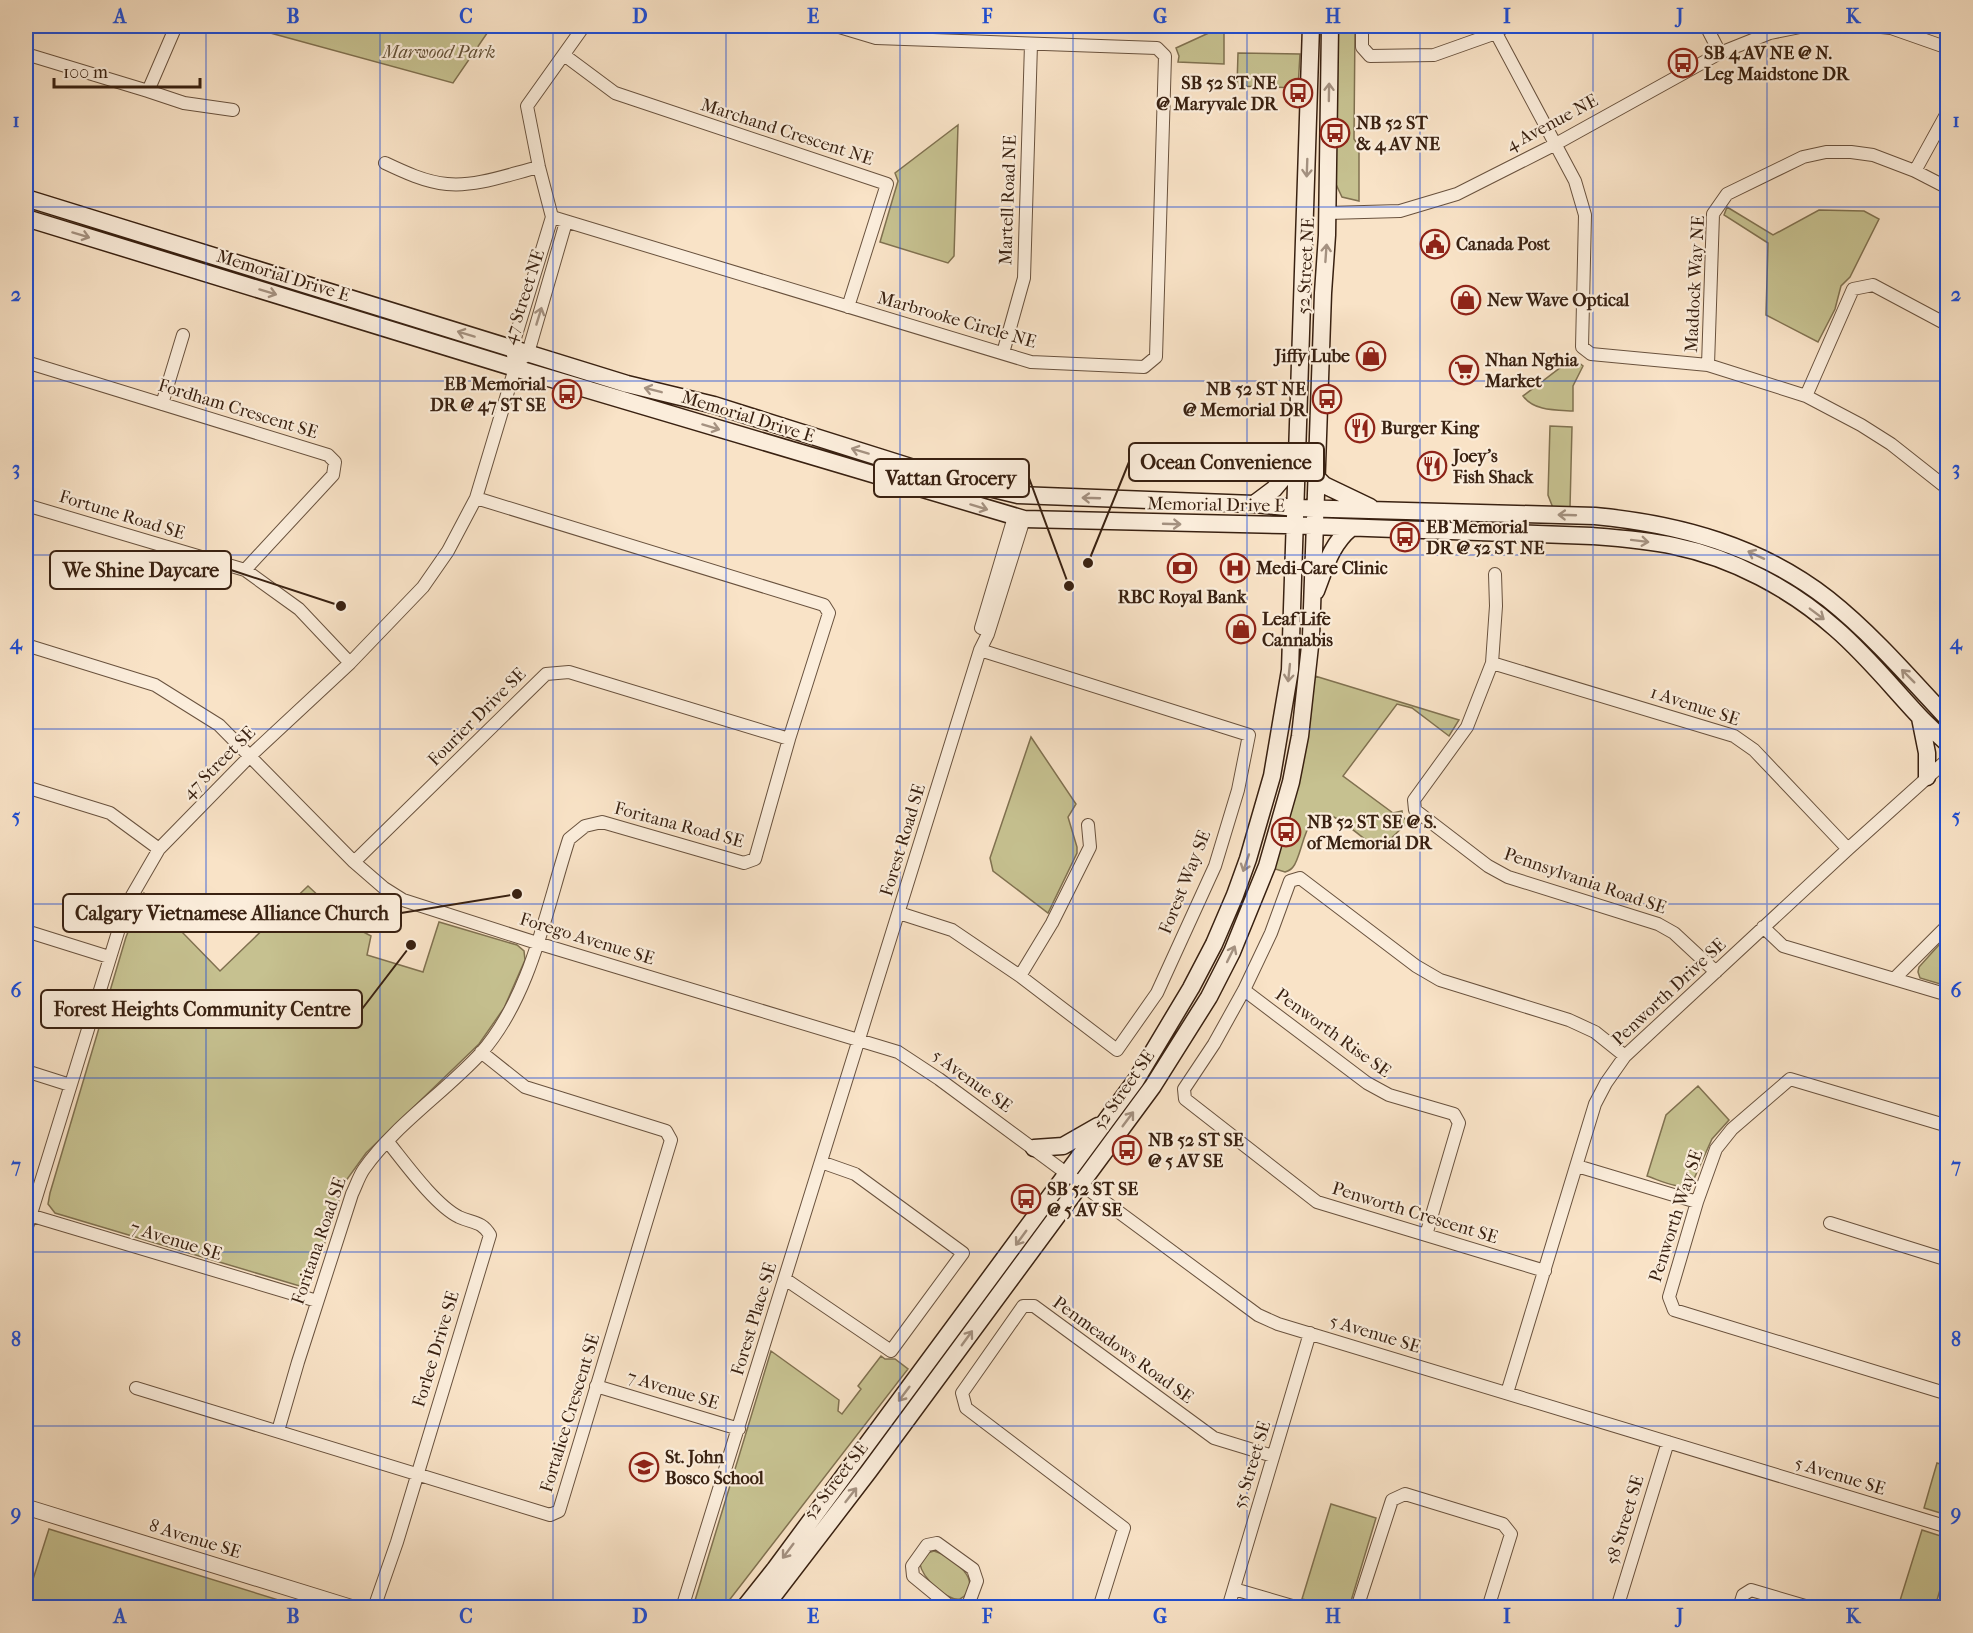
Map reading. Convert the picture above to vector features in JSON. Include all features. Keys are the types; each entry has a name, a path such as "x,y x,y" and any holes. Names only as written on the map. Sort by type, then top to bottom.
{"main road":[{"name":"52 Street NE","path":"1296,508 1295,464 1311,26"},
{"name":"52 Street NE","path":"1315,508 1328,213 1330,26"},
{"name":"Memorial Drive E","path":"26,198 627,384 714,405 939,476 1018,495 1254,504 1296,508 1605,517 1679,528 1725,541 1762,557 1797,577 1828,600 1911,680 1947,719"},
{"name":"Memorial Drive E","path":"26,218 514,368 1019,518 1296,525 1614,538 1674,546 1718,558 1788,593 1818,614 1877,669 1947,744"},
{"path":"1254,504 1274,489 1295,464"},
{"path":"1316,477 1324,485 1377,510"},
{"name":"52 Street SE","path":"764,1608 869,1471 1074,1178 1106,1120 1136,1080 1196,979 1235,895 1272,776 1290,670 1296,508"},
{"name":"52 Street SE","path":"744,1608 1074,1178 1152,1086 1209,997 1254,901 1282,817 1300,736 1308,675 1313,601 1315,508"},
{"path":"1250,525 1278,536 1294,552"},
{"path":"1313,601 1333,548 1351,528"},
{"path":"1920,717 1927,753 1927,777"},
{"path":"1034,1148 1063,1146 1106,1120"}],"street":[{"path":"148,91 176,26"},
{"path":"552,217 527,106 584,26"},
{"name":"Marbrooke Circle NE","path":"552,217 1031,362 1144,367 1156,357 1165,56 1157,48 876,38 836,26"},
{"path":"948,26 948,39"},
{"path":"1362,26 1362,46 1370,56 1434,55 1500,29 1554,145 1575,181 1585,215 1581,346 1591,354 1708,365 1806,396 1891,444 1947,489"},
{"path":"1706,26 1720,53"},
{"name":"4 Avenue NE","path":"1305,213 1388,213 1457,194 1554,145 1720,53 1770,33 1805,26"},
{"path":"1872,26 1891,28 1947,48"},
{"name":"Martell Road NE","path":"1003,353 1024,278 1031,44"},
{"path":"26,54 184,103 233,110"},
{"name":"Marchand Crescent NE","path":"564,55 615,93 887,184 848,306"},
{"path":"1915,171 1947,111"},
{"name":"Maddock Way NE","path":"1708,365 1713,214 1727,194 1803,157 1826,152 1874,155 1915,171 1947,188"},
{"path":"385,163 411,176 447,184 473,183 539,167"},
{"name":"47 Street NE","path":"514,368 512,348 552,217"},
{"name":"47 Street NE","path":"514,368 528,353 566,222"},
{"path":"1806,396 1853,289 1873,285 1947,325"},
{"path":"162,404 183,335"},
{"name":"Fordham Crescent SE","path":"26,362 328,455 335,462 333,475 244,570"},
{"name":"47 Street SE","path":"26,1230 28,1214 126,906 143,874 159,849 250,756 350,663 423,587 448,551 476,498 514,368"},
{"name":"Foritana Road SE","path":"278,1431 352,1194 364,1170 388,1142 481,1052 505,1019 523,986 569,839 585,826 602,822 744,863 755,859 789,739 830,613 824,605 476,498"},
{"name":"Fortune Road SE","path":"26,505 244,570 299,609 350,663"},
{"name":"Forest Road SE","path":"859,1040 980,650 980,632 1019,518"},
{"name":"Pennsylvania Road SE","path":"1495,574 1496,606 1492,663 1472,718 1414,800 1415,810 1488,866 1508,877 1658,924 1674,933 1716,972"},
{"path":"26,645 155,685 219,725 250,756"},
{"name":"Forest Way SE","path":"899,913 952,930 1020,976 1117,1050 1157,993 1215,866 1238,790 1249,735 980,650"},
{"name":"1 Avenue SE","path":"1492,663 1734,736 1754,750 1848,849"},
{"name":"Fourier Drive SE","path":"354,862 546,674 569,672 789,739"},
{"name":"Forego Avenue SE","path":"250,756 354,862 384,888 403,900 859,1040"},
{"name":"Penworth Drive SE","path":"1507,1393 1595,1104 1606,1083 1625,1056 1947,759"},
{"path":"26,787 110,813 159,849"},
{"path":"1020,976 1052,923 1090,847 1088,825"},
{"name":"Penworth Crescent SE","path":"1545,1271 1317,1202 1185,1099 1184,1089 1214,1044 1244,990 1271,933 1290,880 1300,878 1416,966 1440,980 1569,1020 1594,1032 1625,1056"},
{"path":"1894,979 1947,925"},
{"path":"1763,927 1783,946 1947,995"},
{"path":"26,931 110,957"},
{"name":"Penworth Rise SE","path":"1244,990 1367,1083 1389,1095 1454,1114 1459,1123 1426,1235"},
{"name":"5 Avenue SE","path":"859,1040 898,1052 921,1066 1258,1315 1278,1324 1947,1527"},
{"name":"Forest Place SE","path":"682,1608 859,1040"},
{"name":"Fortalice Crescent SE","path":"136,1388 550,1515 559,1512 671,1140 666,1131 525,1087 481,1052"},
{"path":"26,1071 70,1085"},
{"name":"Penworth Way SE","path":"1947,1126 1790,1079 1732,1129 1716,1149 1697,1202 1669,1297 1674,1310 1947,1394"},
{"name":"Forlee Drive SE","path":"374,1608 490,1235 485,1227 457,1216 436,1199 388,1142"},
{"path":"785,1279 891,1351 963,1253 855,1174 821,1162"},
{"path":"1577,1166 1697,1202"},
{"name":"7 Avenue SE","path":"28,1214 317,1301"},
{"path":"1830,1223 1947,1260"},
{"name":"Penmeadows Road SE","path":"1099,1608 1124,1528 966,1408 962,1393 1023,1306 1034,1306 1214,1438 1273,1456"},
{"name":"55 Street SE","path":"1228,1608 1310,1333"},
{"name":"7 Avenue SE","path":"596,1386 739,1429"},
{"name":"58 Street SE","path":"1617,1608 1668,1442"},
{"path":"1357,1608 1392,1500 1405,1494 1503,1524 1511,1534 1488,1608"},
{"name":"8 Avenue SE","path":"26,1507 353,1608"},
{"path":"952,1608 913,1576 912,1566 927,1545 937,1543 973,1569 977,1581 967,1608"},
{"path":"1234,1589 1299,1608"},
{"path":"1739,1608 1743,1595 1751,1590 1812,1608"}],"green space":[{"name":"Marwood Park","path":"197,26 492,26 453,83 263,31"},
{"path":"1224,26 1224,64 1178,62 1179,56 1176,48"},
{"path":"1337,26 1355,26 1354,139 1359,146 1359,201 1342,197 1334,180"},
{"path":"1238,53 1300,54 1298,88 1237,86"},
{"path":"958,125 954,256 948,263 880,242 898,181 895,173"},
{"path":"1727,207 1773,235 1819,210 1864,211 1879,219 1850,277 1841,286 1835,309 1818,342 1766,315 1768,243 1724,215"},
{"path":"1573,358 1583,366 1573,386 1573,411 1539,407 1523,396"},
{"path":"1550,426 1572,427 1570,508 1553,508 1548,495"},
{"path":"1315,676 1459,720 1449,736 1412,708 1397,704 1343,776 1393,813 1402,811 1403,817 1408,822 1379,850 1334,817 1324,814 1316,817 1306,831 1297,861 1290,870 1285,872 1272,868"},
{"path":"1031,737 1076,804 1068,817 1077,853 1048,913 993,871 990,858"},
{"path":"308,886 350,925 371,936 367,955 423,972 439,922 517,945 524,951 525,960 504,1008 479,1044 366,1153 345,1182 311,1284 303,1287 55,1213 48,1204 50,1193 126,937 144,893 220,971"},
{"path":"1947,936 1947,986 1920,978 1918,972 1919,967"},
{"path":"1698,1086 1729,1120 1712,1139 1693,1181 1677,1186 1647,1176 1666,1115"},
{"path":"771,1351 839,1400 838,1411 842,1414 861,1389 858,1386 881,1356 885,1359 895,1359 908,1369 724,1607 693,1607"},
{"path":"1937,1463 1947,1466 1947,1515 1924,1508"},
{"path":"1331,1504 1376,1518 1351,1601 1344,1607 1334,1607 1302,1599"},
{"path":"49,1529 301,1607 26,1607 26,1595 28,1595"},
{"path":"1922,1530 1947,1538 1947,1566 1935,1607 1898,1607"},
{"path":"934,1551 957,1564 968,1578 970,1585 967,1593 960,1599 954,1599 942,1592 925,1575 920,1564 927,1553"}],"place":[{"name":"SB 4 AV NE @ N. Leg Maidstone DR","path":"1683,63"},
{"name":"SB 52 ST NE @ Maryvale DR","path":"1298,93"},
{"name":"NB 52 ST & 4 AV NE","path":"1335,133"},
{"name":"Canada Post","path":"1435,244"},
{"name":"New Wave Optical","path":"1466,300"},
{"name":"Jiffy Lube","path":"1371,356"},
{"name":"Nhan Nghia Market","path":"1464,370"},
{"name":"EB Memorial DR @ 47 ST SE","path":"567,394"},
{"name":"NB 52 ST NE @ Memorial DR","path":"1327,399"},
{"name":"Burger King","path":"1360,428"},
{"name":"Joey's Fish Shack","path":"1432,466"},
{"name":"EB Memorial DR @ 52 ST NE","path":"1405,537"},
{"name":"Ocean Convenience","path":"1088,563"},
{"name":"RBC Royal Bank","path":"1182,568"},
{"name":"Medi-Care Clinic","path":"1235,568"},
{"name":"Vattan Grocery","path":"1069,586"},
{"name":"We Shine Daycare","path":"341,606"},
{"name":"Leaf Life Cannabis","path":"1241,629"},
{"name":"NB 52 ST SE @ S. of Memorial DR","path":"1286,832"},
{"name":"Calgary Vietnamese Alliance Church","path":"517,894"},
{"name":"Forest Heights Community Centre","path":"411,945"},
{"name":"NB 52 ST SE @ 5 AV SE","path":"1127,1150"},
{"name":"SB 52 ST SE @ 5 AV SE","path":"1026,1199"},
{"name":"St. John Bosco School","path":"644,1467"}]}
